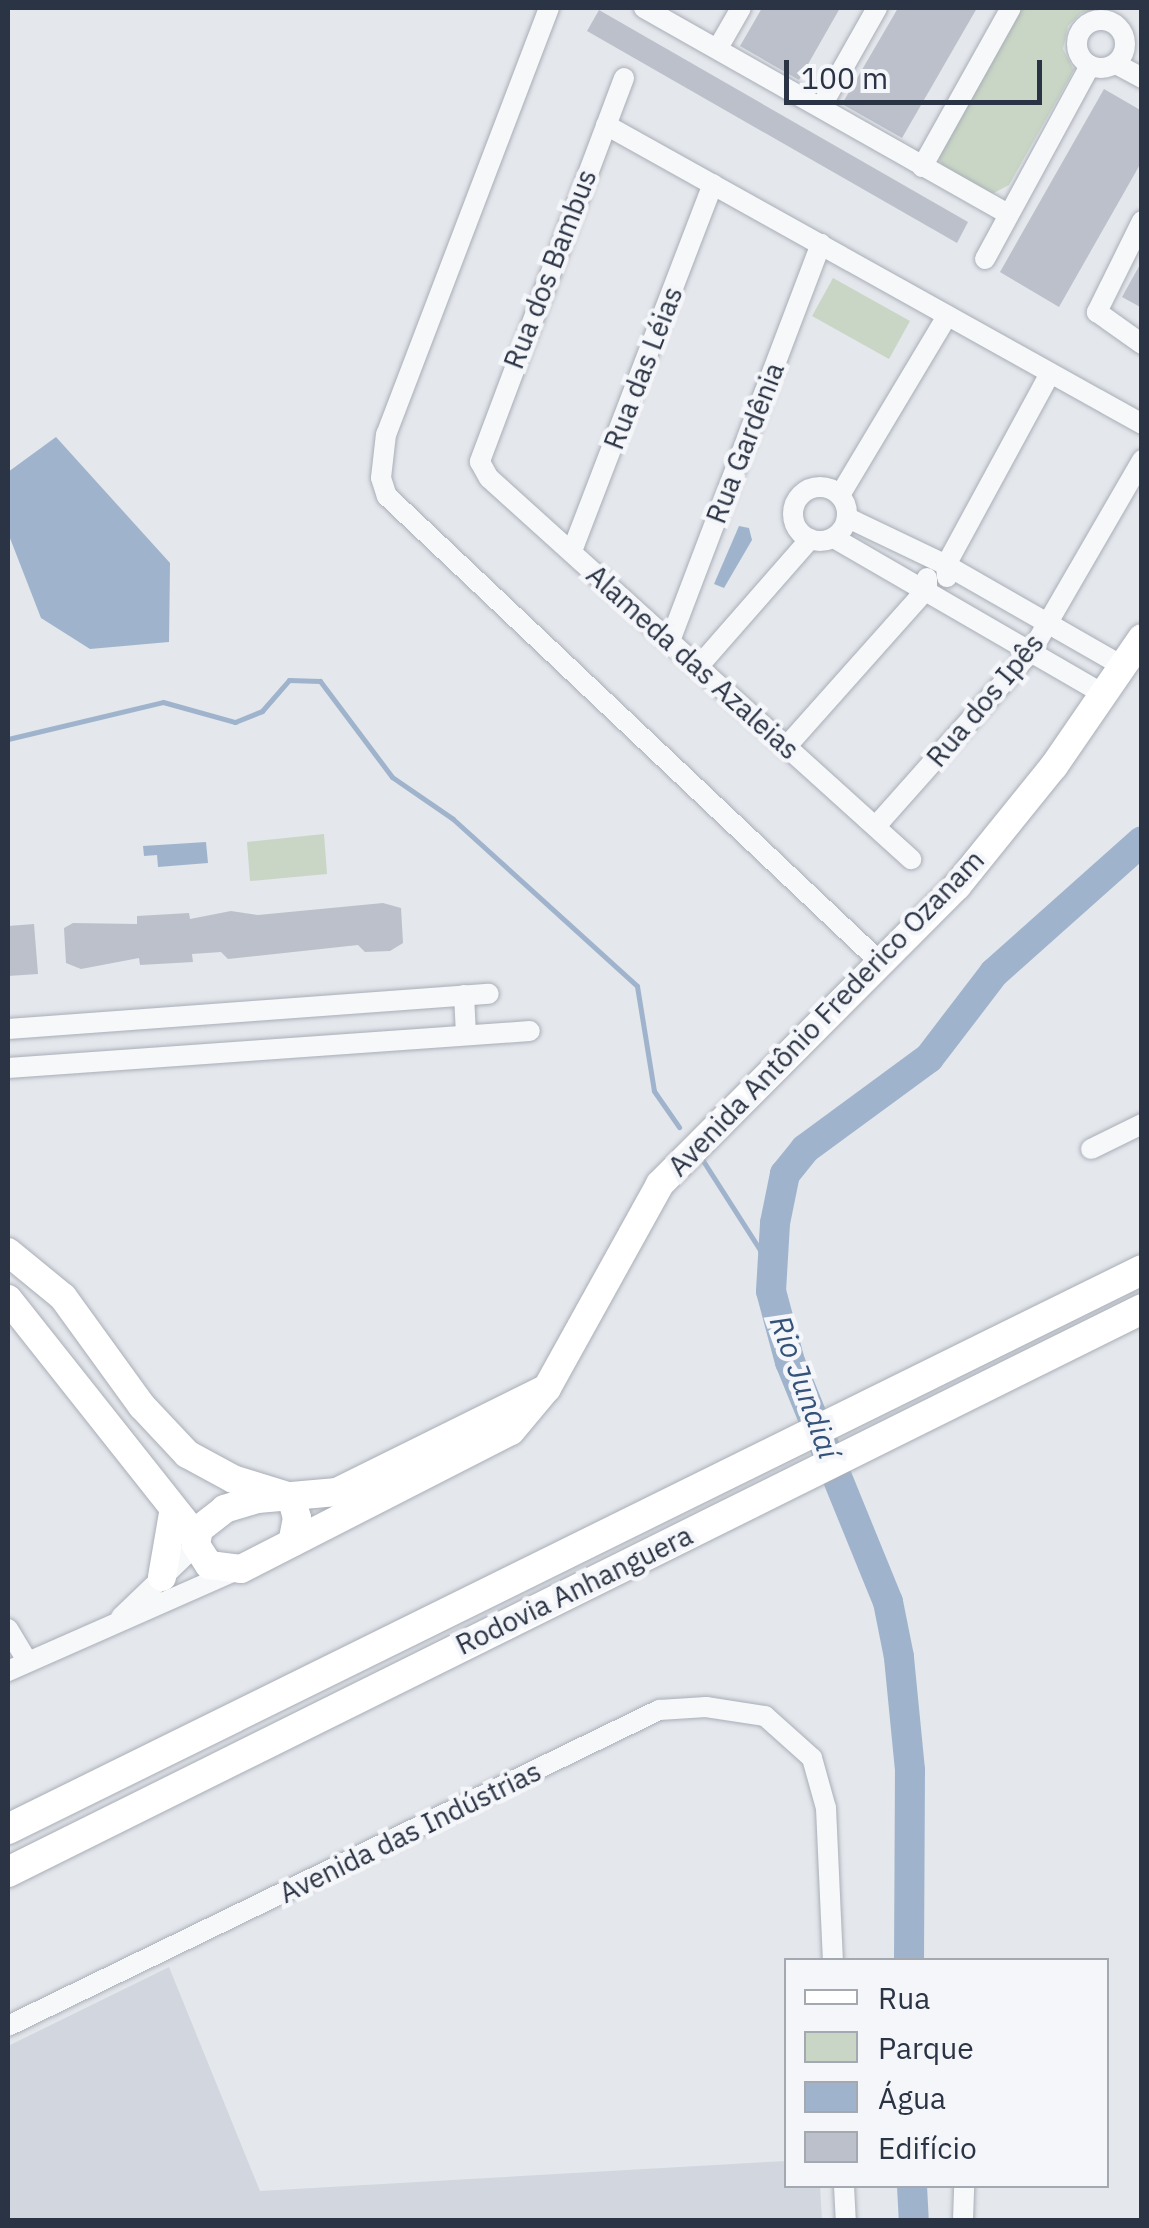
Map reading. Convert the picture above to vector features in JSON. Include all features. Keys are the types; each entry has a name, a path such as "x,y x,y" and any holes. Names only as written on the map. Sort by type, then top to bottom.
{"highway":[{"name":"Rodovia Anhanguera","path":"8,1829 1142,1270"},
{"name":"Rodovia Anhanguera","path":"8,1872 1142,1309"}],"main road":[{"name":"Avenida Antônio Frederico Ozanam","path":"402,1474 547,1388 660,1184 703,1136 957,886 1105,695 1142,638"},
{"path":"8,1252 63,1297 142,1406 187,1454 233,1479 291,1497"},
{"path":"63,1297 36,1297 16,1309 196,1540 209,1565 240,1568 292,1543 402,1474"},
{"path":"196,1540 225,1509 337,1492 402,1474"},
{"path":"291,1497 296,1518 292,1543"},
{"path":"162,1577 174,1513"}],"street":[{"path":"550,8 386,434 381,478 387,496 882,962"},
{"path":"644,8 1008,214"},
{"path":"718,48 741,8"},
{"path":"820,107 877,8"},
{"path":"922,166 1011,8"},
{"path":"1090,66 1077,45 1082,28 1119,15 1134,46 1116,64"},
{"path":"1090,66 1116,64 1142,78"},
{"path":"984,259 1090,66"},
{"name":"Rua dos Bambus","path":"480,462 624,78"},
{"path":"606,125 1142,424"},
{"name":"Rua das Léias","path":"572,551 714,184"},
{"path":"1142,221 1097,312 1142,344"},
{"name":"Rua Gardênia","path":"670,641 821,244"},
{"path":"840,495 947,316"},
{"path":"786,747 927,589 944,586 946,565 1049,375"},
{"name":"Rua dos Ipês","path":"876,826 1032,650 1142,460"},
{"name":"Alameda das Azaleias","path":"480,462 489,478 911,859"},
{"path":"810,539 794,520 796,502 816,487 840,495"},
{"path":"840,495 848,518 946,565 1124,668"},
{"path":"834,538 848,518"},
{"path":"698,667 810,539 834,538 1105,695"},
{"path":"8,1029 489,994"},
{"path":"464,995 466,1035"},
{"path":"8,1068 530,1031"},
{"path":"1091,1149 1142,1124"},
{"path":"112,1626 196,1540"},
{"path":"8,1671 240,1568"},
{"path":"8,1629 28,1661"},
{"name":"Avenida das Indústrias","path":"8,2026 658,1710 706,1707 765,1716 812,1758 826,1808 833,1958"},
{"path":"844,2188 846,2220"},
{"path":"963,2220 964,2188"}],"shaded area":[{"path":"169,1967 260,2191 784,2161 784,2188 820,2188 822,2220 8,2220 8,2046"}],"green space":[{"path":"1019,8 1109,8 1081,13 1068,26 1063,49 1074,70 1009,185 990,195 942,167 938,153"},
{"path":"833,278 910,321 889,359 812,316"},
{"path":"324,834 327,874 250,881 247,842"}],"water":[{"path":"56,437 170,563 169,642 90,649 41,618 8,533 8,472"},
{"path":"739,526 749,528 752,540 724,588 714,584"},
{"path":"206,842 208,863 158,867 157,855 144,856 143,846"}],"building":[{"path":"762,8 840,8 799,80 740,46"},
{"path":"898,8 977,8 902,138 842,104"},
{"path":"599,10 968,222 957,243 587,31"},
{"path":"1104,89 1142,111 1142,161 1059,307 1000,272"},
{"path":"1142,261 1142,308 1122,297"},
{"path":"383,903 401,908 403,943 390,951 365,952 358,945 228,959 221,952 192,954 193,962 140,965 139,958 81,969 66,963 64,928 73,923 137,924 137,916 189,913 190,919 231,911 258,915"},
{"path":"34,924 38,974 8,976 8,926"}],"waterway":[{"path":"8,739 163,702 235,722 262,711 289,680 320,681 392,777 453,819 637,986 654,1091 679,1127"},
{"name":"Rio Jundiaí","path":"909,1958 910,1770 899,1657 888,1602 790,1362 771,1291 775,1223 785,1174 805,1149 929,1058 994,973 1142,841"},
{"path":"700,1156 760,1250 771,1291"},
{"name":"Rio Jundiaí","path":"912,2188 914,2220"}]}
